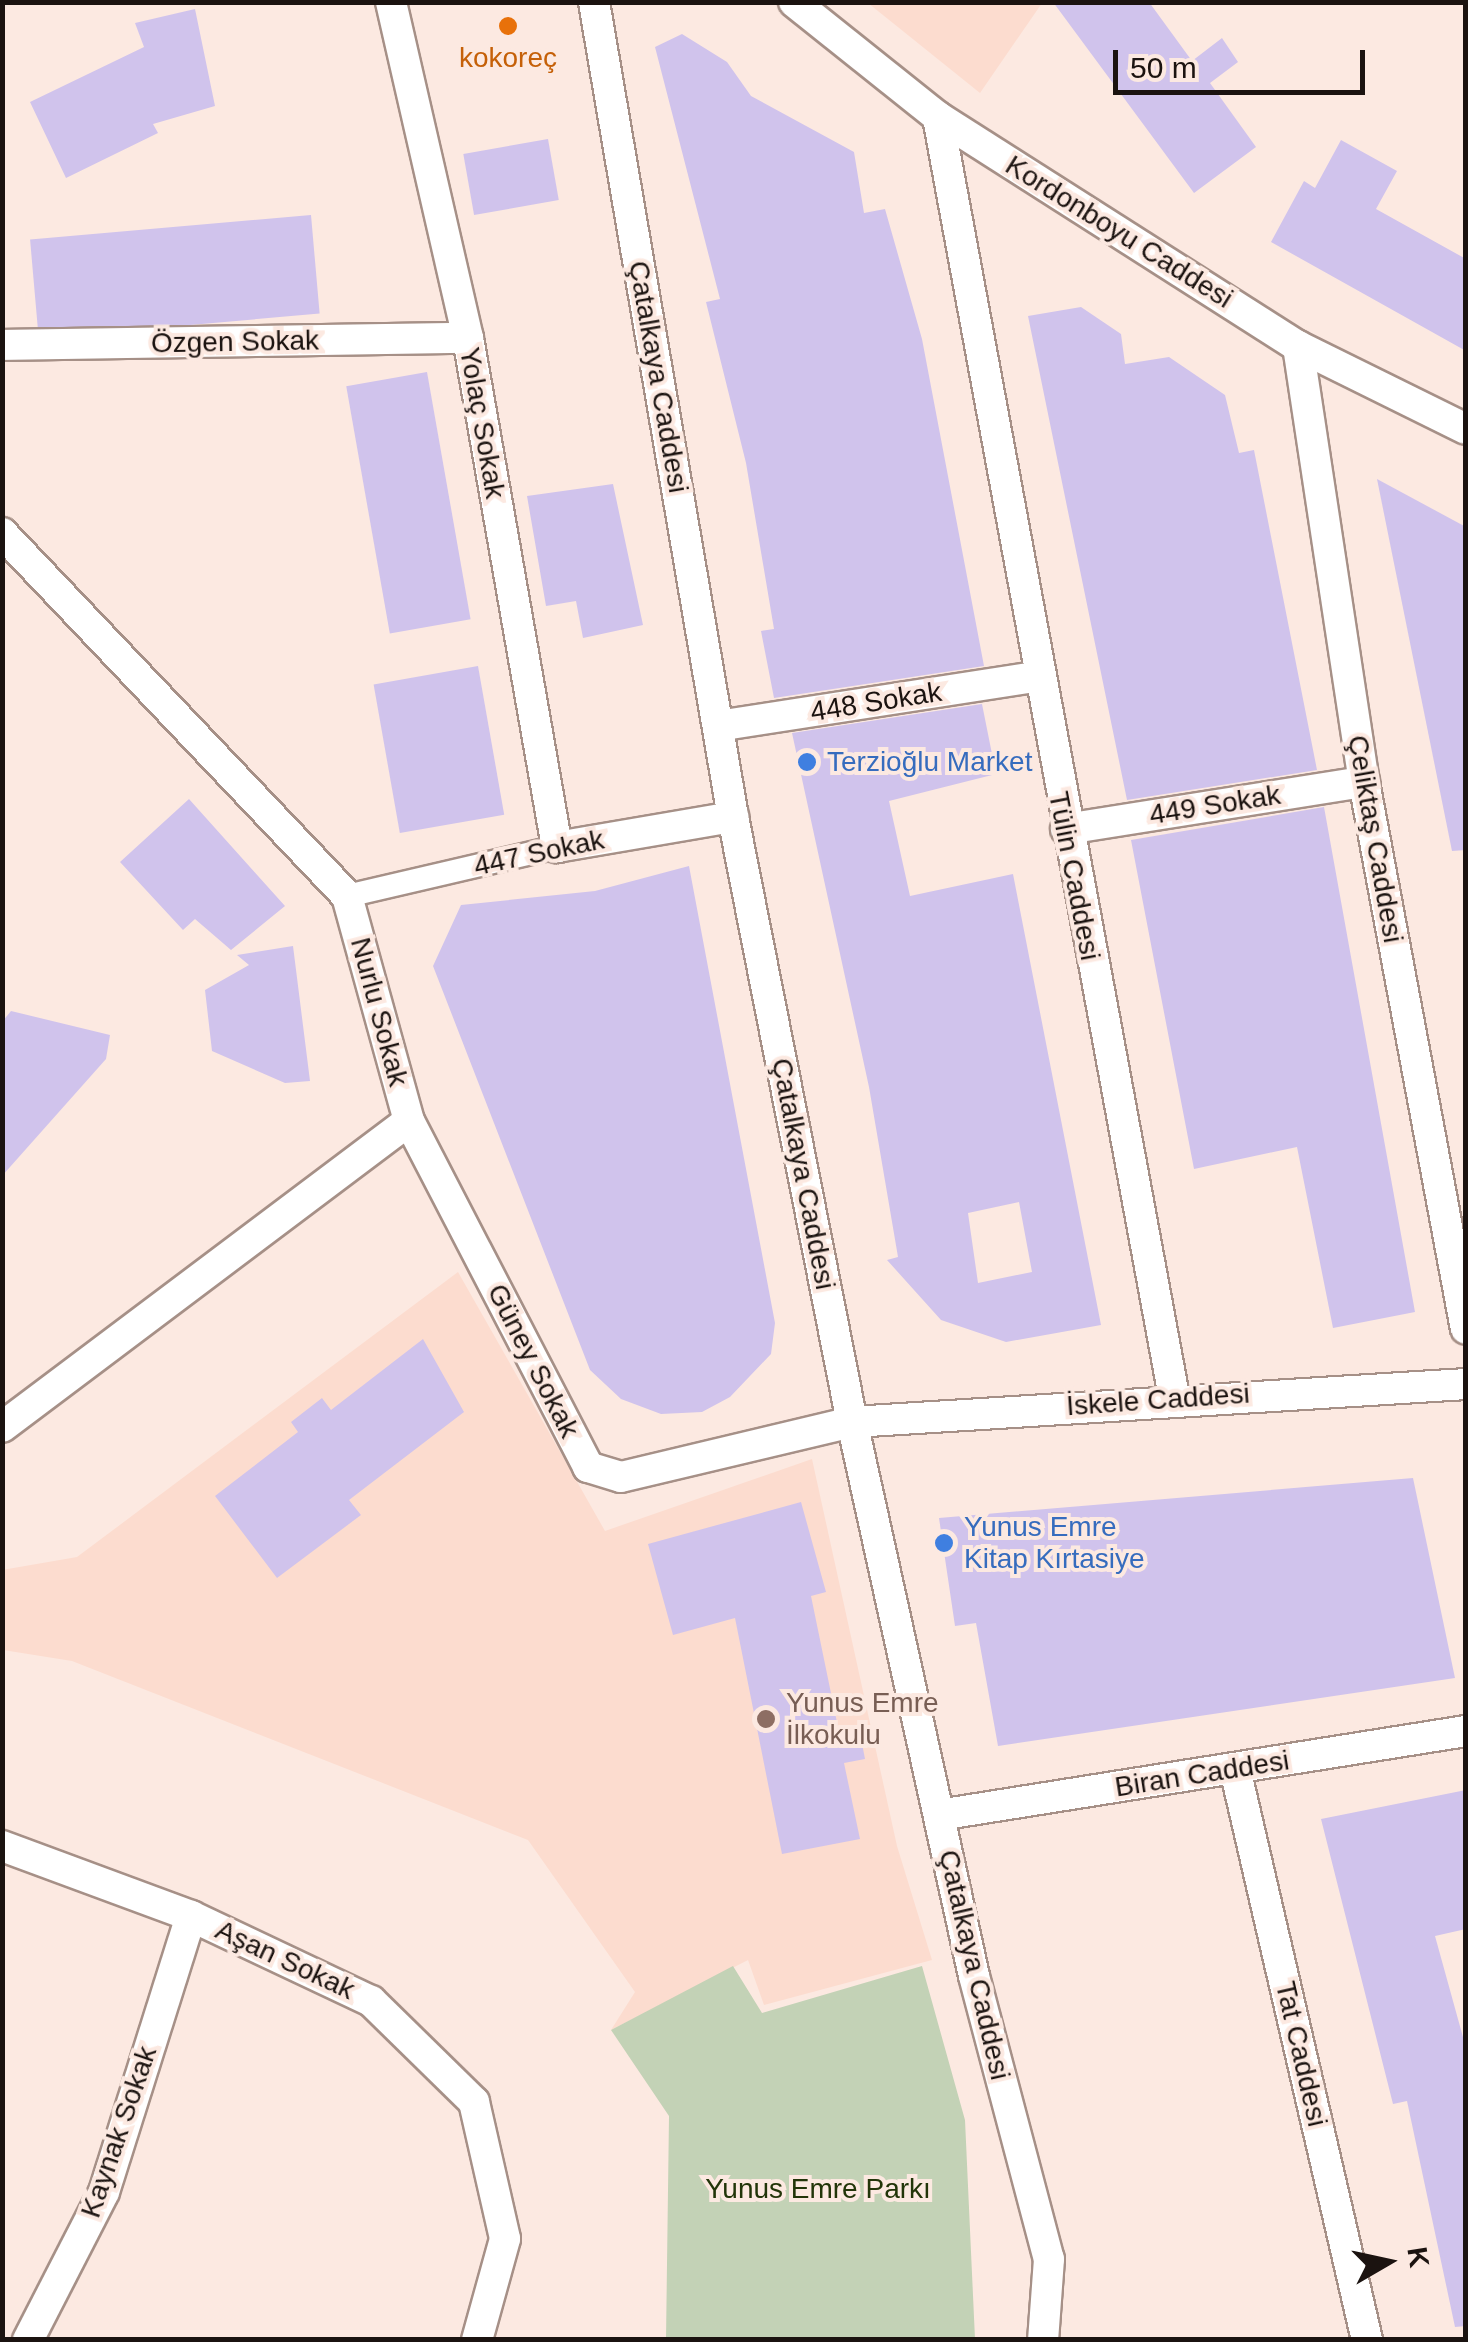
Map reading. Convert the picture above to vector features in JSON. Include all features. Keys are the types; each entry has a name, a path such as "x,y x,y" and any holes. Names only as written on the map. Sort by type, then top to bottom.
{"street":[{"name":"Yolaç Sokak","path":"391,2 468,338 557,847"},
{"name":"Çatalkaya Caddesi","path":"594,2 733,817 852,1422 939,1815 1049,2260 1044,2338"},
{"name":"Kordonboyu Caddesi","path":"794,2 938,116 1298,346 1466,429"},
{"name":"Tülin Caddesi","path":"938,116 1034,677 1174,1397"},
{"name":"Özgen Sokak","path":"2,345 468,338"},
{"name":"Çeliktaş Caddesi","path":"1298,346 1364,782 1466,1330"},
{"name":"Nurlu Sokak","path":"2,533 347,896 409,1121 2,1427"},
{"name":"448 Sokak","path":"718,726 1034,677"},
{"name":"449 Sokak","path":"1066,828 1364,782"},
{"name":"447 Sokak","path":"347,896 557,847 733,817"},
{"name":"Güney Sokak","path":"409,1121 588,1467 621,1478 852,1422"},
{"name":"İskele Caddesi","path":"852,1422 1174,1397 1466,1384"},
{"name":"Biran Caddesi","path":"939,1815 1466,1731"},
{"name":"Tat Caddesi","path":"1235,1769 1367,2340"},
{"name":"Aşan Sokak","path":"2,1846 191,1916 372,2001 474,2102 505,2239 477,2340"},
{"name":"Kaynak Sokak","path":"28,2340 104,2192 191,1916"}],"shaded area":[{"path":"868,3 1042,3 980,93"},
{"path":"458,1272 605,1531 812,1459 897,1846 932,1960 764,2005 748,1960 611,2030 635,1992 528,1840 72,1661 3,1650 2,1570 77,1557"}],"green space":[{"name":"Yunus Emre Parkı","path":"733,1966 762,2013 922,1966 965,2120 975,2339 666,2339 669,2116 611,2030"}],"building":[{"path":"1053,2 1149,2 1192,61 1222,38 1238,62 1210,83 1256,147 1194,193"},
{"path":"195,9 215,106 153,124 158,133 66,178 30,102 144,47 135,23"},
{"path":"682,34 727,62 751,96 854,152 864,213 885,209 922,339 984,666 774,698 761,631 774,629 746,463 706,302 720,299 655,47"},
{"path":"548,139 559,200 474,215 463,154"},
{"path":"1341,140 1397,171 1376,209 1466,259 1466,351 1271,242 1304,181 1315,188"},
{"path":"311,215 320,314 39,338 30,240"},
{"path":"1081,307 1121,334 1125,364 1169,357 1225,395 1239,453 1254,450 1317,770 1127,800 1028,316"},
{"path":"427,372 471,619 390,633 346,386"},
{"path":"1377,479 1466,527 1466,850 1452,851"},
{"path":"613,484 643,625 583,638 576,601 546,606 527,496"},
{"path":"478,666 504,815 400,833 374,684"},
{"path":"982,704 996,774 889,801 910,896 1013,874 1101,1325 1006,1342 941,1320 887,1260 898,1257 869,1087 792,733","holes":["1019,1202 1032,1272 978,1283 968,1213"]},
{"path":"189,799 285,906 231,950 195,919 183,930 120,862"},
{"path":"1324,807 1415,1312 1333,1328 1297,1147 1194,1169 1131,840"},
{"path":"689,866 775,1323 771,1354 730,1397 702,1412 661,1414 621,1399 590,1370 433,966 461,905 595,891"},
{"path":"293,946 310,1081 285,1083 212,1051 205,990 249,965 237,955"},
{"path":"11,1011 110,1035 106,1059 2,1176 2,1022"},
{"path":"423,1339 464,1412 349,1500 361,1515 277,1578 215,1496 298,1432 291,1422 322,1398 331,1410"},
{"path":"1413,1478 1455,1678 998,1746 976,1623 955,1626 939,1518"},
{"path":"801,1502 826,1592 811,1596 840,1737 860,1733 865,1759 844,1763 860,1839 782,1854 735,1618 673,1635 648,1544"},
{"path":"1466,1790 1466,1929 1435,1936 1466,2048 1466,2326 1455,2327 1407,2101 1393,2104 1321,1819"}],"place":[{"name":"kokoreç","path":"508,26"},
{"name":"Terzioğlu Market","path":"807,762"},
{"name":"Yunus Emre Kitap Kırtasiye","path":"944,1543"},
{"name":"Yunus Emre İlkokulu","path":"766,1719"}]}
